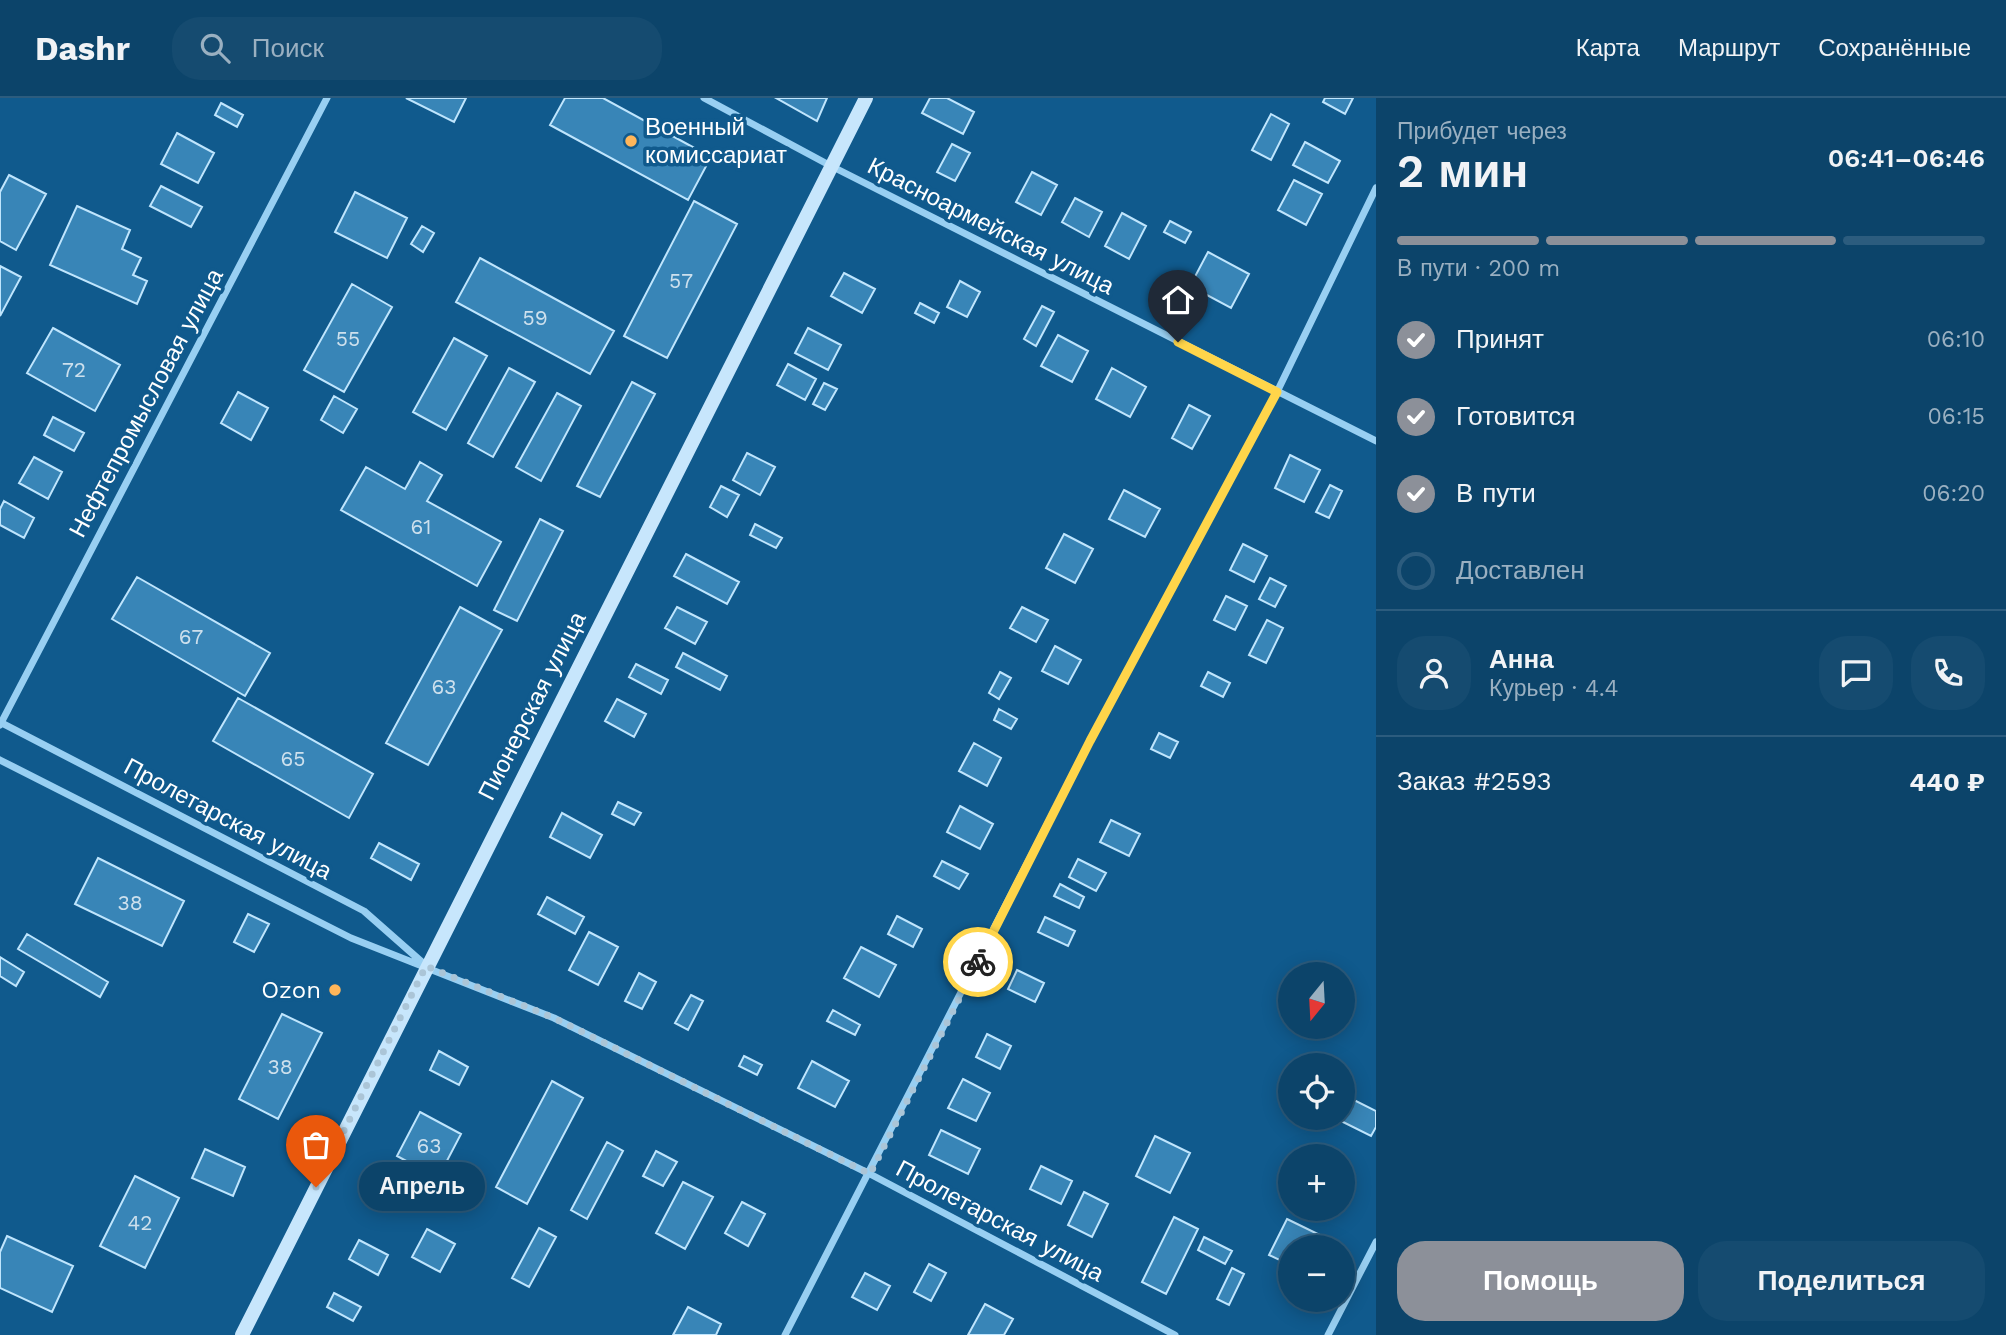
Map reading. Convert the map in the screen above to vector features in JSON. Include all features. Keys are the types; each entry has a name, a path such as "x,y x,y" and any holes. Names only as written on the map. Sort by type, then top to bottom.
{"main road":[{"name":"Пионерская улица","path":"242,1335 866,98"}],"street":[{"name":"Нефтепромысловая улица","path":"0,723 327,98"},
{"name":"Красноармейская улица","path":"704,98 831,166 1376,441"},
{"path":"785,1335 1090,741 1277,392 1376,188"},
{"name":"Пролетарская улица","path":"0,723 364,911 426,966"},
{"name":"Пролетарская улица","path":"0,760 351,938 554,1018 870,1174 1175,1335"},
{"path":"1328,1335 1376,1241"}],"building":[{"path":"406,98 466,98 454,122"},
{"name":"Военный комиссариат","path":"565,98 603,98 711,157 688,200 550,125"},
{"path":"776,98 827,98 817,121"},
{"path":"930,98 947,98 974,112 963,134 922,113"},
{"path":"1325,98 1353,98 1345,114 1323,102"},
{"path":"221,103 243,115 237,127 215,115"},
{"path":"1271,114 1289,124 1271,160 1252,150"},
{"path":"177,133 214,153 198,183 161,164"},
{"path":"1305,142 1340,161 1328,183 1293,165"},
{"path":"952,144 970,153 955,181 937,172"},
{"path":"1032,172 1057,185 1041,215 1016,202"},
{"path":"9,175 46,194 16,250 0,241 0,192"},
{"path":"1294,180 1322,194 1306,225 1278,210"},
{"path":"161,186 202,207 191,227 150,206"},
{"path":"355,192 407,218 387,258 335,232"},
{"path":"1075,198 1102,212 1089,237 1062,222"},
{"path":"694,201 737,224 667,358 624,336"},
{"path":"77,206 130,230 122,249 141,258 133,275 147,281 137,304 50,265"},
{"path":"1122,213 1146,226 1129,259 1105,246"},
{"path":"1170,221 1191,232 1185,243 1164,232"},
{"path":"422,226 434,233 423,252 411,244"},
{"path":"1208,252 1249,274 1231,308 1190,286"},
{"path":"480,258 614,331 590,374 456,302"},
{"path":"0,266 21,277 0,316"},
{"path":"844,273 875,289 862,313 831,296"},
{"path":"960,281 980,292 967,317 947,307"},
{"path":"352,284 392,307 344,392 304,370"},
{"path":"920,303 939,313 934,323 915,313"},
{"path":"1042,306 1054,312 1036,346 1024,339"},
{"path":"53,328 120,365 95,411 27,373"},
{"path":"808,328 841,345 828,370 795,353"},
{"path":"1058,335 1088,351 1072,382 1041,366"},
{"path":"454,338 487,356 446,430 413,412"},
{"path":"788,364 816,379 805,400 777,385"},
{"path":"509,368 535,382 493,457 468,443"},
{"path":"1112,368 1146,387 1130,417 1096,399"},
{"path":"632,382 655,394 600,497 577,486"},
{"path":"824,383 837,389 825,410 813,404"},
{"path":"238,392 268,408 251,440 221,423"},
{"path":"557,393 581,406 541,481 516,467"},
{"path":"334,396 357,409 343,433 321,420"},
{"path":"1189,405 1210,416 1192,449 1172,438"},
{"path":"53,417 84,433 74,451 44,435"},
{"path":"747,453 775,467 760,495 733,480"},
{"path":"1290,455 1320,470 1304,502 1275,488"},
{"path":"34,457 62,472 48,499 19,483"},
{"path":"420,462 442,475 427,501 501,542 477,586 341,510 366,467 405,489"},
{"path":"1330,485 1342,491 1329,518 1316,512"},
{"path":"721,486 739,495 727,517 710,507"},
{"path":"1124,490 1160,509 1145,537 1109,519"},
{"path":"4,501 34,518 24,538 0,525 0,509"},
{"path":"540,519 563,531 517,621 494,610"},
{"path":"755,524 782,538 776,548 750,535"},
{"path":"1064,534 1093,549 1075,583 1046,568"},
{"path":"1243,544 1267,556 1254,582 1230,570"},
{"path":"686,554 739,582 727,604 674,576"},
{"path":"137,577 270,653 245,696 112,619"},
{"path":"1270,578 1286,586 1275,607 1259,599"},
{"path":"1226,596 1247,606 1235,630 1214,620"},
{"path":"460,607 502,630 428,765 386,743"},
{"path":"677,607 707,622 695,644 665,628"},
{"path":"1022,607 1048,620 1036,642 1010,628"},
{"path":"1267,620 1283,628 1266,663 1249,655"},
{"path":"1055,646 1081,660 1068,684 1042,671"},
{"path":"683,653 727,676 720,690 676,667"},
{"path":"636,664 668,680 661,694 629,677"},
{"path":"1000,672 1011,678 999,699 989,693"},
{"path":"1208,672 1230,683 1223,697 1201,686"},
{"path":"238,698 373,774 349,818 213,741"},
{"path":"617,699 646,714 634,737 605,721"},
{"path":"999,709 1017,719 1011,729 994,720"},
{"path":"1159,733 1178,742 1170,758 1151,749"},
{"path":"974,743 1001,758 987,786 959,771"},
{"path":"618,802 641,813 634,825 612,814"},
{"path":"960,806 993,824 980,849 947,832"},
{"path":"562,813 602,835 590,858 550,837"},
{"path":"1111,820 1140,834 1129,856 1100,842"},
{"path":"379,843 419,864 411,880 371,858"},
{"path":"98,858 184,901 162,946 75,904"},
{"path":"1078,859 1106,873 1096,891 1069,877"},
{"path":"942,861 968,874 959,889 934,876"},
{"path":"1060,884 1084,897 1079,908 1054,896"},
{"path":"547,897 584,917 575,934 538,914"},
{"path":"248,914 269,924 254,952 234,942"},
{"path":"897,916 922,929 913,947 888,934"},
{"path":"1045,917 1075,931 1068,946 1038,932"},
{"path":"589,932 618,947 598,985 569,970"},
{"path":"27,934 108,982 100,997 18,949"},
{"path":"861,947 896,965 879,997 844,978"},
{"path":"0,957 24,972 16,986 0,976"},
{"path":"1017,970 1044,983 1035,1002 1008,989"},
{"path":"639,973 656,982 642,1009 625,1001"},
{"path":"691,995 703,1001 688,1030 675,1023"},
{"path":"833,1010 860,1025 855,1035 827,1021"},
{"path":"282,1014 322,1033 278,1119 239,1099"},
{"path":"987,1034 1011,1046 1000,1069 976,1057"},
{"path":"439,1051 468,1067 459,1085 430,1070"},
{"path":"744,1056 762,1065 757,1075 739,1066"},
{"path":"812,1061 849,1081 835,1107 798,1088"},
{"path":"963,1079 990,1093 976,1121 948,1108"},
{"path":"552,1081 583,1098 527,1204 496,1187"},
{"path":"1355,1100 1376,1111 1376,1127 1371,1136 1355,1128"},
{"path":"420,1112 461,1134 438,1178 397,1156"},
{"path":"941,1130 980,1149 968,1174 929,1155"},
{"path":"1155,1136 1190,1153 1170,1193 1136,1176"},
{"path":"607,1142 623,1151 587,1219 571,1210"},
{"path":"205,1149 245,1167 233,1196 192,1178"},
{"path":"656,1151 677,1162 663,1186 643,1176"},
{"path":"1041,1166 1072,1181 1061,1204 1030,1189"},
{"path":"135,1176 179,1198 145,1268 100,1246"},
{"path":"683,1182 713,1197 685,1249 656,1233"},
{"path":"1084,1192 1108,1204 1092,1237 1068,1225"},
{"path":"742,1202 765,1214 748,1246 725,1233"},
{"path":"1174,1217 1198,1229 1166,1294 1142,1282"},
{"path":"1286,1221 1291,1221 1320,1235 1279,1235"},
{"path":"539,1228 556,1237 529,1287 512,1278"},
{"path":"427,1229 455,1244 440,1272 412,1257"},
{"path":"7,1236 73,1266 52,1312 0,1288 0,1252"},
{"path":"1204,1237 1232,1251 1225,1264 1198,1250"},
{"path":"1278,1237 1278,1259 1269,1255"},
{"path":"359,1240 388,1255 378,1275 349,1259"},
{"path":"929,1264 946,1273 931,1301 914,1292"},
{"path":"1232,1268 1244,1274 1229,1305 1217,1299"},
{"path":"865,1273 890,1286 877,1310 852,1297"},
{"path":"334,1293 361,1307 353,1321 327,1307"},
{"path":"985,1304 1013,1319 1004,1335 968,1335"},
{"path":"688,1307 721,1324 716,1335 673,1335"}],"way so far":[{"path":"316,1187 426,966 554,1018 870,1174 978,962"}],"place":[{"name":"Военный комиссариат","path":"631,141"},
{"name":"Ozon","path":"335,990"},
{"name":"Апрель","path":"316,1187"}],"route":[{"path":"978,962 1090,741 1277,392 1178,342"}]}
